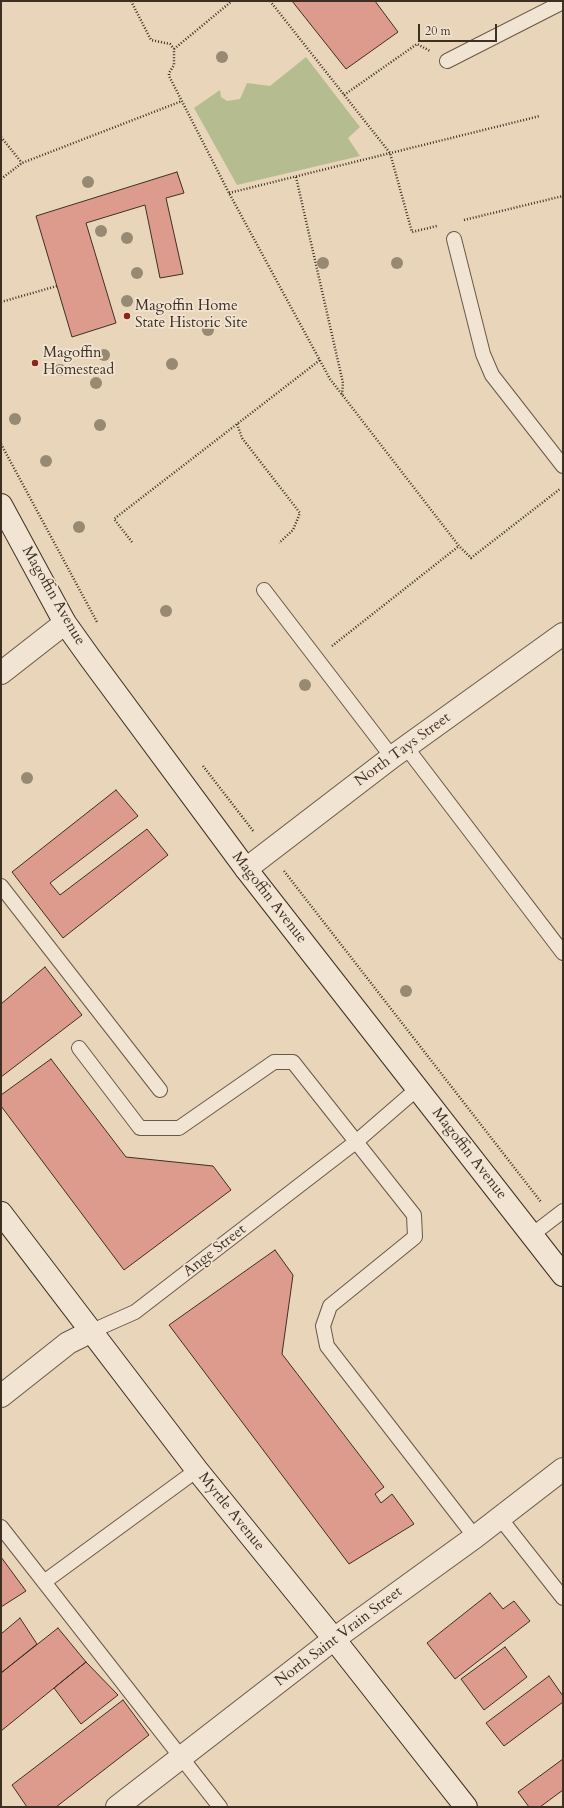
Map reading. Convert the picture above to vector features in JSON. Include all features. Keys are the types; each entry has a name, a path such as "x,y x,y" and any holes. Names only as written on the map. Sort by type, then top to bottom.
{"street":[{"name":"Magoffin Avenue","path":"1,505 65,623 246,869 563,1275"},
{"path":"1,673 65,623"},
{"name":"North Tays Street","path":"246,869 399,752 563,634"},
{"name":"Myrtle Avenue","path":"1,1213 198,1470 334,1639 466,1807"},
{"name":"Ange Street","path":"1,1396 68,1343 92,1331"},
{"name":"North Saint Vrain Street","path":"117,1807 334,1639 475,1537 563,1469"}],"lane":[{"path":"447,61 563,2"},
{"path":"454,239 483,354 492,375 563,466"},
{"path":"264,590 399,752 563,953"},
{"path":"1,886 160,1090"},
{"path":"79,1048 140,1128 179,1128 274,1062 293,1062 414,1215 415,1237 330,1306 323,1326 327,1346 475,1537"},
{"name":"Ange Street","path":"92,1331 135,1312 357,1142 417,1089"},
{"path":"532,1234 563,1211"},
{"path":"44,1582 198,1470"},
{"path":"500,1518 563,1598"},
{"path":"1,1527 220,1807"}],"path":[{"path":"131,1 151,40 170,44 174,48 174,65 169,73 169,76 229,193 330,379 459,546 471,558 560,489"},
{"path":"174,48 232,1"},
{"path":"270,1 390,154 412,232 439,226"},
{"path":"344,95 418,44 447,61"},
{"path":"1,179 22,163 182,101"},
{"path":"229,193 540,116"},
{"path":"1,137 22,163"},
{"path":"296,177 343,383 342,396"},
{"path":"459,221 563,196"},
{"path":"1,302 57,286"},
{"path":"132,542 114,519 320,360"},
{"path":"237,424 242,438 300,513 292,530 279,543"},
{"path":"331,647 459,546"}],"green space":[{"path":"306,57 360,127 348,138 360,156 237,185 194,108 220,90 221,97 227,101 240,99 247,83 270,86"}],"building":[{"path":"292,1 375,1 398,32 346,69"},
{"path":"177,172 184,193 166,198 183,274 160,278 145,205 86,223 116,323 72,337 36,216"},
{"path":"116,790 138,816 50,883 60,895 147,829 168,855 63,938 12,872"},
{"path":"45,967 82,1015 1,1077 1,1004"},
{"path":"51,1059 126,1157 213,1166 231,1190 124,1270 1,1106 1,1095"},
{"path":"275,1250 293,1275 282,1354 384,1487 375,1494 381,1503 392,1494 414,1524 349,1564 169,1325"},
{"path":"1,1557 26,1591 1,1607"},
{"path":"490,1593 503,1609 514,1601 530,1621 455,1679 427,1643"},
{"path":"20,1618 37,1644 1,1673 1,1634"},
{"path":"58,1628 86,1662 1,1731 1,1673"},
{"path":"505,1647 527,1677 484,1710 461,1679"},
{"path":"86,1662 118,1695 81,1724 54,1688"},
{"path":"549,1676 563,1696 563,1702 504,1746 486,1723"},
{"path":"123,1700 149,1735 56,1807 27,1807 12,1785"},
{"path":"563,1759 563,1790 540,1807 529,1807 518,1792"}],"place":[{"name":"Magoffin Home State Historic Site","path":"127,316"},
{"name":"Magoffin Homestead","path":"35,363"}]}
